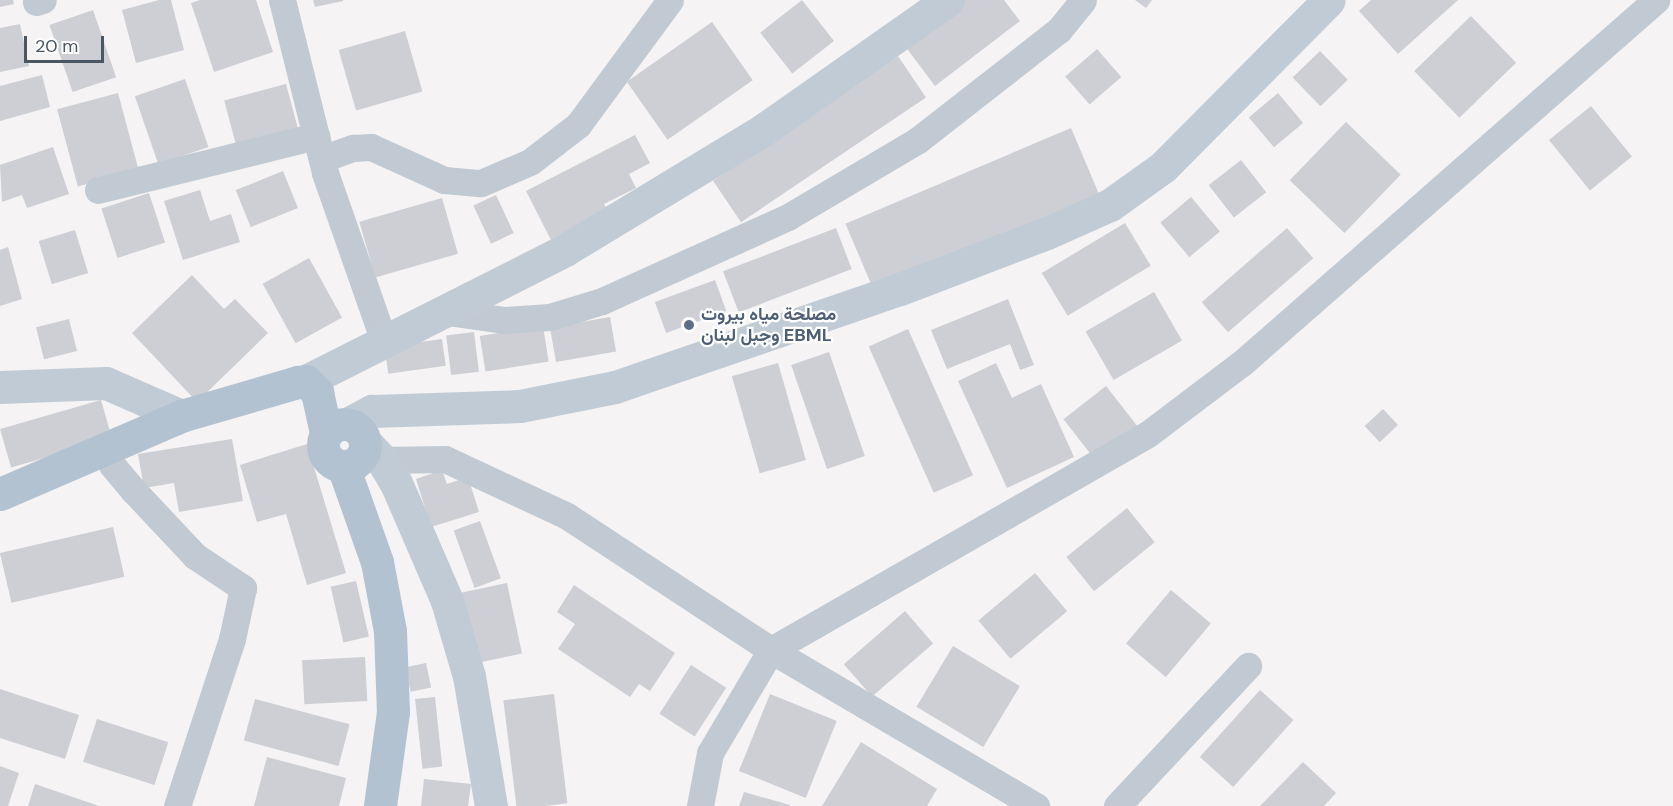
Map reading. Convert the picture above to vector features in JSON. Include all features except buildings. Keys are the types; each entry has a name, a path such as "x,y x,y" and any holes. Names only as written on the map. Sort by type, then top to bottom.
{"main road":[{"path":"0,494 181,416 306,381 383,339 565,250 753,136 948,0"},
{"path":"380,806 393,712 390,631 377,562 343,466 328,458 323,450 356,440 372,411 520,406 615,387 878,297 1047,233 1110,205 1163,167 1329,0"},
{"path":"306,381 405,503 455,626 469,676 491,806"},
{"path":"0,387 106,383 181,416"}],"street":[{"path":"282,0 319,148 383,339"},
{"path":"98,190 319,148 371,147 444,180 481,183 530,162 578,125 670,0"},
{"path":"440,311 505,320 550,317 603,301 788,217 918,140 1059,30 1083,0"},
{"path":"700,806 710,753 771,650 1148,434 1242,363 1324,294 1656,0"},
{"path":"356,440 445,459 567,516 771,650 1036,806"},
{"path":"108,449 112,465 188,548 243,588 232,639 177,806"},
{"path":"1117,806 1248,666"}],"place":[{"name":"مصلحة مياه بيروت وجبل لبنان EBML","path":"689,325"}]}
